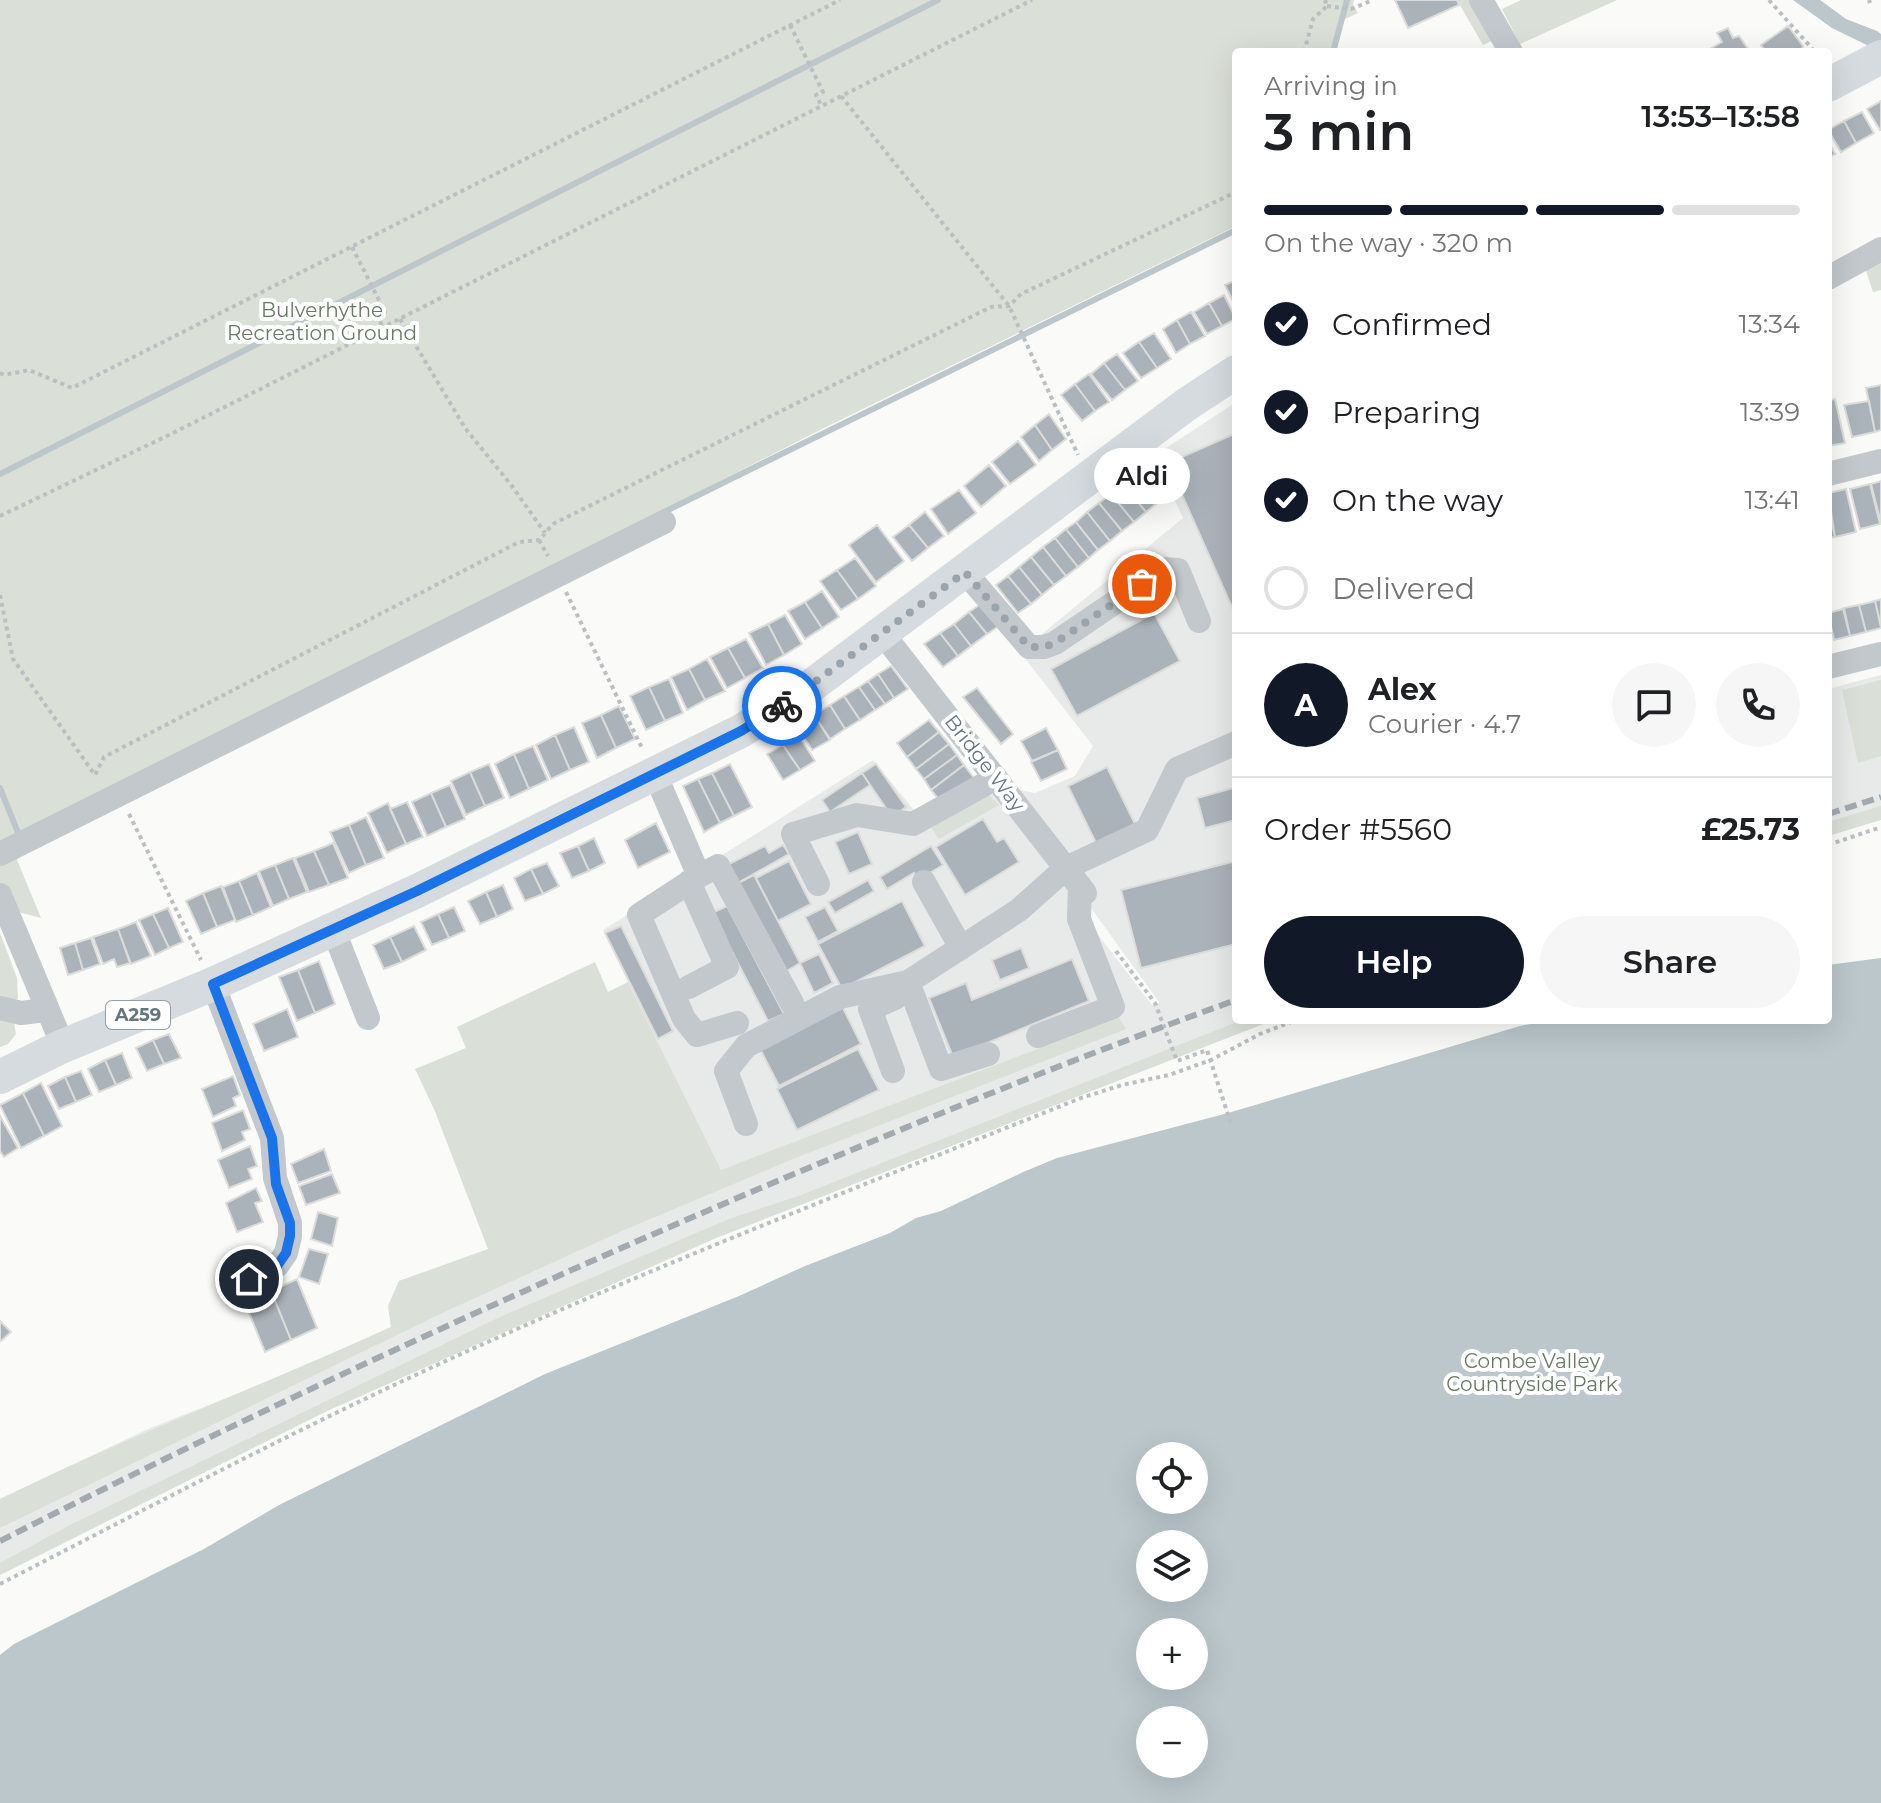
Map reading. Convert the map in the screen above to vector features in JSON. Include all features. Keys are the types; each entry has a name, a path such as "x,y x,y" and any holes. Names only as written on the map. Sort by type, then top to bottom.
{"highway":[{"path":"1839,80 1881,57"},
{"name":"A259","path":"0,1077 63,1046 213,984 417,891 753,724 883,634 1187,404 1232,375"}],"street":[{"path":"1490,3 1509,48"},
{"path":"1832,276 1881,249"},
{"path":"1832,473 1881,461"},
{"path":"0,854 664,522"},
{"path":"965,572 1029,647 1055,643 1164,569 1178,570 1199,621"},
{"name":"Bridge Way","path":"883,634 1077,882"},
{"path":"1832,666 1881,654"},
{"path":"893,1071 870,1009 895,998 908,982 1019,910 1077,882 1147,830 1177,769 1232,745"},
{"path":"655,774 727,967 689,987"},
{"path":"818,884 793,834 857,815 913,824 996,778"},
{"path":"737,1023 697,1035 684,1019 639,915 718,866 792,1003"},
{"path":"924,882 961,948"},
{"path":"1038,1036 1113,1007 1079,919 1077,882"},
{"path":"0,895 63,1046"},
{"path":"333,929 368,1018"},
{"path":"908,982 941,1069 988,1054"},
{"path":"746,1124 726,1071 746,1046 840,997 908,982"},
{"path":"213,984 272,1138 276,1184 290,1223 286,1253 277,1266 233,1285"},
{"path":"0,1008 21,1013 46,1010"}],"path":[{"path":"0,373 4,375 29,370 72,388 840,0"},
{"path":"0,516 171,434 1032,0"},
{"path":"1305,48 1313,19 1326,3 1351,9 1373,0"},
{"path":"1769,0 1811,48"},
{"path":"790,25 823,92 816,95 821,105"},
{"path":"841,96 1009,306 1089,479"},
{"path":"0,595 13,659 95,775 104,757 519,542 539,540 553,524 991,307 1009,306 1021,294 1232,194"},
{"path":"352,247 385,312 377,316 383,327"},
{"path":"400,319 465,428 545,533"},
{"path":"558,575 655,774"},
{"path":"119,794 213,984"},
{"path":"1832,844 1881,827"},
{"path":"1110,942 1155,1003 1177,1061 1207,1050 1231,1124"},
{"path":"0,1584 284,1438 498,1337 718,1244 1081,1098 1169,1075 1211,1060 1286,1024"}],"shaded area":[{"path":"1793,0 1820,0 1846,19 1877,31 1881,34 1881,52 1832,28"},
{"path":"1232,405 1232,1024 1263,1024 716,1238 327,1411 0,1575 0,1499 150,1428 285,1375 391,1327 388,1306 399,1281 720,1170 603,930 873,760 918,815 979,783 1035,793 1075,776 1093,746 1020,652 1183,518 1154,456","holes":["1091,908 1159,1003 1152,1005 1083,915"]},
{"path":"1881,675 1881,819 1832,835 1832,688"},
{"name":"Combe Valley Countryside Park","path":"1881,958 1881,1803 0,1803 0,1655 14,1644 204,1549 279,1505 545,1374 890,1233 916,1218 941,1211 1057,1158 1228,1113 1530,1024 1832,1024 1832,964"}],"green space":[{"name":"Bulverhythe Recreation Ground","path":"0,0 1354,0 1353,5 1358,13 1341,21 1335,48 1232,48 1232,228 822,429 342,674 8,838 41,918 0,907"},
{"path":"1457,0 1471,0 1496,39 1483,45"},
{"path":"1521,0 1617,0 1520,44 1502,9"},
{"path":"1881,256 1881,290 1873,292 1864,265"},
{"path":"1881,680 1881,756 1858,763 1842,690"},
{"path":"988,794 999,805 939,839 927,821"},
{"path":"1881,806 1881,820 1832,835 1832,821"},
{"path":"0,933 17,978 18,999 0,1001"},
{"path":"595,962 608,992 628,982 721,1170 1119,1018 1126,1029 793,1159 624,1230 440,1314 0,1528 0,1499 391,1327 388,1306 399,1281 488,1249 434,1109 415,1069 466,1048 457,1027"},
{"path":"0,1018 14,1023 16,1034 8,1044 0,1047"},
{"path":"1232,1024 1263,1024 716,1238 327,1411 0,1575 0,1563 70,1525 502,1316 729,1219 801,1195"}],"building":[{"path":"1395,0 1457,0 1459,5 1408,28"},
{"path":"1788,26 1803,46 1763,48 1761,45"},
{"path":"1728,28 1733,38 1739,36 1747,48 1712,48 1722,42 1717,33"},
{"path":"1881,101 1881,130 1880,130 1867,109"},
{"path":"1862,112 1874,133 1856,143 1844,121"},
{"path":"1844,121 1856,143 1841,152 1832,137 1832,128"},
{"path":"1232,282 1232,299 1225,285"},
{"path":"1224,295 1232,311 1232,321 1222,326 1209,303"},
{"path":"1209,303 1222,326 1207,334 1194,312"},
{"path":"1191,312 1205,336 1190,344 1177,320"},
{"path":"1177,320 1190,344 1176,353 1163,329"},
{"path":"1154,333 1171,359 1157,368 1139,342"},
{"path":"1139,342 1157,368 1141,378 1123,353"},
{"path":"1117,354 1138,381 1125,390 1104,363"},
{"path":"1104,363 1125,390 1112,400 1091,374"},
{"path":"1089,374 1109,402 1095,411 1075,384"},
{"path":"1075,384 1095,411 1082,421 1061,395"},
{"path":"1881,385 1881,430 1875,432 1866,388"},
{"path":"1832,399 1835,399 1845,443 1832,445"},
{"path":"1869,401 1875,432 1852,437 1844,405"},
{"path":"1049,414 1066,439 1052,450 1035,425"},
{"path":"1035,425 1052,450 1039,461 1021,437"},
{"path":"1232,435 1232,607 1168,463"},
{"path":"1018,441 1036,465 1010,484 992,462"},
{"path":"989,465 1006,486 981,507 964,486"},
{"path":"1146,466 1168,494 1157,503 1135,475"},
{"path":"1135,475 1157,503 1146,512 1123,484"},
{"path":"1881,481 1881,523 1871,484"},
{"path":"1123,484 1146,512 1134,522 1111,494"},
{"path":"1870,484 1880,524 1860,529 1850,489"},
{"path":"1846,489 1856,532 1835,537 1832,492"},
{"path":"959,490 976,513 948,534 931,509"},
{"path":"1111,494 1134,522 1122,531 1099,503"},
{"path":"1099,503 1122,531 1110,541 1087,512"},
{"path":"925,512 944,536 928,548 909,525"},
{"path":"1087,512 1110,541 1098,550 1076,522"},
{"path":"1076,522 1098,550 1089,558 1066,529"},
{"path":"877,525 904,561 876,582 849,545"},
{"path":"909,525 928,548 912,561 893,537"},
{"path":"1066,529 1089,558 1078,567 1055,538"},
{"path":"1055,538 1078,567 1066,576 1043,547"},
{"path":"1043,547 1066,576 1054,585 1031,557"},
{"path":"1031,557 1054,585 1042,595 1019,567"},
{"path":"855,558 876,586 858,599 837,570"},
{"path":"1019,567 1042,595 1031,604 1008,576"},
{"path":"837,570 858,599 841,610 820,581"},
{"path":"1008,576 1031,604 1018,613 996,585"},
{"path":"822,591 839,617 822,628 805,602"},
{"path":"1881,599 1881,626 1875,601"},
{"path":"1875,601 1881,628 1866,632 1859,605"},
{"path":"805,602 822,628 805,639 788,611"},
{"path":"984,602 1002,624 987,634 969,612"},
{"path":"1859,605 1866,632 1850,636 1844,608"},
{"path":"1843,609 1850,636 1834,640 1832,612"},
{"path":"969,612 987,634 971,646 954,624"},
{"path":"1154,613 1180,661 1077,716 1051,669"},
{"path":"785,615 802,644 784,655 768,624"},
{"path":"768,624 784,655 766,665 749,633"},
{"path":"954,624 971,646 958,656 940,633"},
{"path":"940,633 958,656 943,667 924,644"},
{"path":"746,639 763,668 745,678 728,648"},
{"path":"728,648 745,678 727,688 710,657"},
{"path":"707,659 725,691 705,700 689,669"},
{"path":"891,666 908,689 894,698 878,674"},
{"path":"689,669 705,700 687,710 671,677"},
{"path":"878,674 894,698 885,704 868,681"},
{"path":"669,679 683,713 665,721 649,687"},
{"path":"868,681 885,704 875,710 859,687"},
{"path":"649,687 665,721 646,730 630,696"},
{"path":"859,687 875,710 860,720 844,696"},
{"path":"977,688 1013,734 1001,744 963,697"},
{"path":"844,696 860,720 845,729 830,705"},
{"path":"830,705 845,729 830,739 814,715"},
{"path":"619,706 635,739 616,748 601,715"},
{"path":"601,715 616,748 597,758 582,723"},
{"path":"814,715 830,740 812,750 796,725"},
{"path":"929,720 939,732 907,757 897,743"},
{"path":"574,727 589,762 570,770 555,735"},
{"path":"1046,728 1058,750 1032,761 1021,741"},
{"path":"939,732 949,744 916,769 907,757"},
{"path":"555,735 570,770 551,779 536,745"},
{"path":"799,736 815,761 800,770 783,745"},
{"path":"949,744 957,755 924,779 916,769"},
{"path":"783,745 800,770 783,780 767,754"},
{"path":"533,746 548,780 529,789 514,754"},
{"path":"1058,750 1067,769 1041,781 1031,762"},
{"path":"514,754 529,789 510,798 495,764"},
{"path":"957,755 964,765 931,790 924,779"},
{"path":"489,764 504,798 485,806 470,772"},
{"path":"730,764 752,807 734,816 712,773"},
{"path":"876,764 906,807 892,817 862,773"},
{"path":"964,765 974,778 941,802 931,790"},
{"path":"1107,767 1136,826 1097,845 1068,786"},
{"path":"470,772 485,806 466,815 451,781"},
{"path":"712,773 734,816 720,823 698,779"},
{"path":"862,773 870,785 830,812 822,800"},
{"path":"698,779 720,823 704,832 683,786"},
{"path":"450,785 465,819 446,827 431,793"},
{"path":"1232,788 1232,821 1205,828 1197,798"},
{"path":"431,793 446,827 427,836 412,802"},
{"path":"407,802 423,837 406,844 390,809"},
{"path":"388,803 406,844 387,853 368,813"},
{"path":"366,817 384,858 366,865 349,825"},
{"path":"983,819 997,842 1004,838 1019,862 965,895 936,847"},
{"path":"656,823 670,852 638,868 625,840"},
{"path":"349,825 366,865 349,873 330,832"},
{"path":"858,832 872,864 849,874 835,842"},
{"path":"594,838 605,863 589,871 578,846"},
{"path":"333,843 348,878 329,885 314,851"},
{"path":"783,845 789,854 736,884 727,865 765,846 769,853"},
{"path":"578,846 589,871 572,878 560,853"},
{"path":"931,846 943,865 918,880 914,873 887,889 880,877"},
{"path":"314,851 329,885 309,892 295,858"},
{"path":"293,858 307,892 289,899 275,865"},
{"path":"789,861 811,904 778,921 756,878"},
{"path":"1232,862 1232,945 1141,968 1121,890"},
{"path":"547,863 559,886 543,894 531,869"},
{"path":"275,865 289,899 273,906 259,871"},
{"path":"531,869 543,894 525,901 514,878"},
{"path":"257,873 271,907 253,915 239,881"},
{"path":"754,875 800,963 785,972 736,884"},
{"path":"868,880 874,891 835,913 828,902"},
{"path":"239,881 253,915 236,922 223,887"},
{"path":"503,885 513,909 497,917 486,892"},
{"path":"221,886 235,920 217,927 203,893"},
{"path":"486,892 497,917 480,924 468,901"},
{"path":"203,893 217,927 201,934 186,901"},
{"path":"902,901 925,946 842,989 818,944"},
{"path":"727,906 784,1014 768,1021 712,913"},
{"path":"454,907 465,931 449,938 438,914"},
{"path":"825,907 838,931 818,942 805,917"},
{"path":"168,908 183,942 169,948 153,914"},
{"path":"153,914 169,948 155,955 139,920"},
{"path":"438,914 449,938 432,945 421,922"},
{"path":"136,922 151,956 131,964 118,929"},
{"path":"414,926 426,950 402,962 390,937"},
{"path":"621,926 673,1031 658,1039 605,933"},
{"path":"118,929 130,963 117,967 114,959 103,964 93,937"},
{"path":"390,937 402,962 384,969 373,945"},
{"path":"91,938 100,964 83,970 75,943"},
{"path":"75,943 83,970 68,975 60,948"},
{"path":"1021,948 1029,968 1000,980 992,960"},
{"path":"819,954 833,983 814,993 800,963"},
{"path":"1072,959 1089,1001 953,1057 929,998 966,983 972,1000"},
{"path":"319,961 335,1004 315,1013 298,970"},
{"path":"298,970 315,1013 297,1021 279,977"},
{"path":"841,1004 861,1044 779,1086 758,1045"},
{"path":"287,1009 298,1037 264,1051 253,1024"},
{"path":"169,1034 181,1058 164,1064 153,1040"},
{"path":"153,1040 164,1064 147,1071 136,1048"},
{"path":"858,1049 879,1090 797,1130 777,1089"},
{"path":"122,1053 132,1078 116,1085 105,1060"},
{"path":"105,1060 116,1085 99,1092 88,1069"},
{"path":"81,1071 92,1095 76,1102 65,1077"},
{"path":"233,1076 240,1095 233,1098 236,1106 213,1117 202,1089"},
{"path":"65,1077 76,1102 59,1109 48,1086"},
{"path":"41,1083 62,1126 44,1136 23,1093"},
{"path":"23,1093 44,1136 21,1148 0,1105"},
{"path":"243,1110 250,1129 242,1132 245,1140 222,1151 212,1123"},
{"path":"0,1116 18,1148 4,1157 0,1151"},
{"path":"250,1146 257,1166 248,1169 252,1179 229,1188 218,1160"},
{"path":"324,1149 331,1171 298,1183 291,1164"},
{"path":"332,1174 340,1193 306,1205 299,1186"},
{"path":"256,1188 262,1201 255,1203 263,1222 237,1232 226,1203"},
{"path":"318,1212 338,1218 332,1246 311,1239"},
{"path":"309,1249 328,1254 319,1284 299,1277"},
{"path":"297,1279 317,1328 291,1340 271,1291"},
{"path":"271,1291 291,1340 265,1352 245,1303"},
{"path":"0,1321 11,1332 1,1341 0,1341"}],"waterway":[{"path":"0,474 938,0"},
{"path":"1334,48 1347,0"},
{"path":"662,513 1232,232"},
{"path":"0,788 19,835"}],"railway":[{"path":"1832,813 1881,797"},
{"path":"0,1541 290,1399 584,1265 951,1109 1232,1001"}],"way so far":[{"path":"782,706 965,572 1029,647 1055,643 1142,584"}],"place":[{"name":"Aldi","path":"1142,584"}],"route":[{"path":"249,1279 277,1266 286,1253 290,1223 276,1184 272,1138 213,984 417,891 741,731 782,706"}]}
